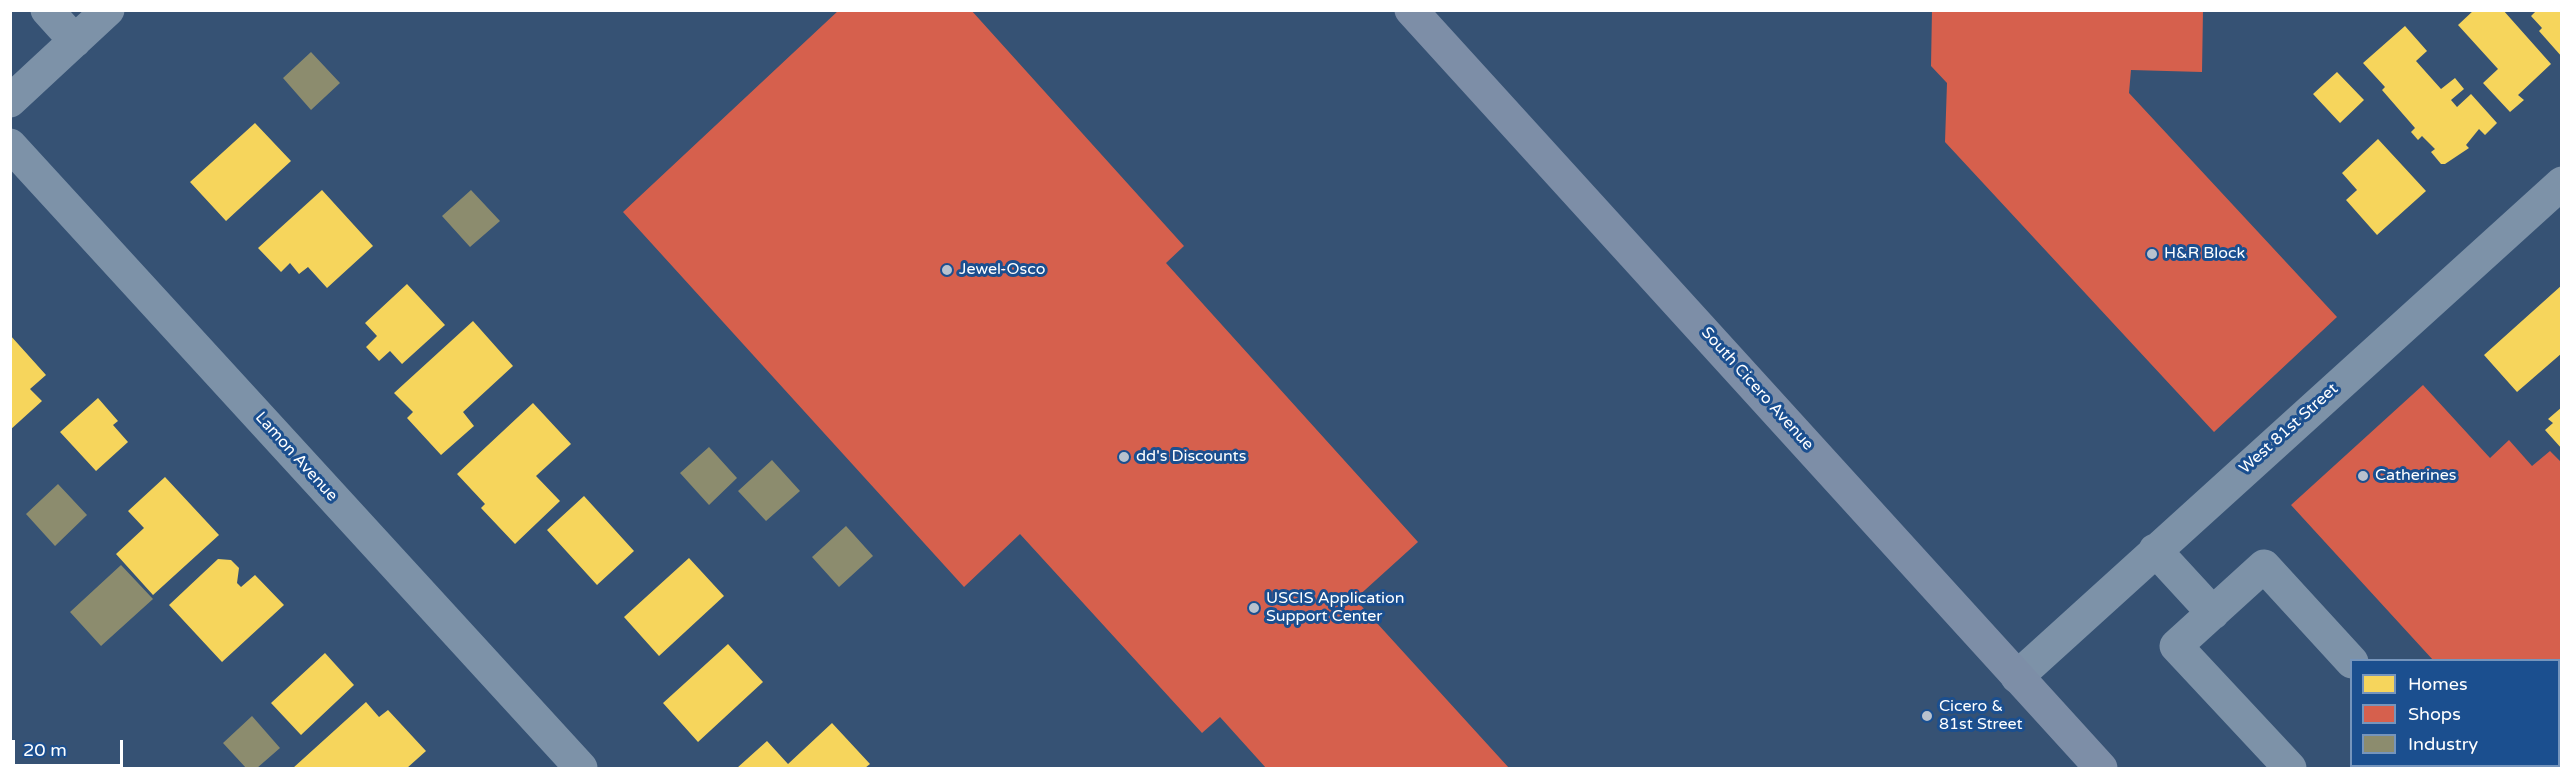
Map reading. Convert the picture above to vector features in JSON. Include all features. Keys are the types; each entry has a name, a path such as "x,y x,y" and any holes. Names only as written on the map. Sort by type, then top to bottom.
{"main road":[{"name":"South Cicero Avenue","path":"1411,10 2101,768"}],"street":[{"path":"47,10 75,41"},
{"path":"10,101 108,10"},
{"name":"Lamon Avenue","path":"10,145 581,768"},
{"name":"West 81st Street","path":"2017,677 2562,183"},
{"path":"2155,550 2213,613"},
{"path":"2290,768 2176,645 2264,566 2350,660"}],"building: Homes":[{"path":"2474,10 2503,10 2551,64 2518,95 2524,100 2510,112 2483,83 2498,69 2458,25"},
{"path":"2537,10 2562,10 2562,57 2539,31 2542,28 2531,16"},
{"path":"2405,26 2427,51 2416,61 2441,89 2455,78 2464,89 2451,100 2457,107 2471,94 2497,123 2485,135 2479,129 2466,145 2469,148 2445,164 2441,164 2431,152 2435,149 2422,136 2418,140 2411,132 2415,128 2382,90 2385,87 2363,63"},
{"path":"2337,72 2364,100 2340,123 2313,94"},
{"path":"255,123 291,161 226,221 190,182"},
{"path":"2378,139 2426,191 2377,235 2346,200 2357,190 2342,173"},
{"path":"322,190 373,246 327,288 308,267 299,274 290,263 281,272 258,248"},
{"path":"407,284 445,325 402,364 390,351 379,361 366,347 377,336 365,323"},
{"path":"2562,285 2562,353 2517,392 2484,355"},
{"path":"473,321 513,366 463,412 474,426 441,455 407,418 413,412 394,393"},
{"path":"10,335 46,375 30,389 42,401 10,430"},
{"path":"98,398 118,421 113,425 128,442 96,471 60,432"},
{"path":"533,403 571,444 536,476 560,501 515,544 481,508 485,504 457,474"},
{"path":"2562,407 2562,449 2545,430 2553,423 2548,419"},
{"path":"165,477 219,535 153,595 116,554 144,528 128,511"},
{"path":"584,496 634,551 597,585 547,530"},
{"path":"689,558 724,596 659,656 624,617"},
{"path":"218,559 231,560 239,568 237,583 241,587 255,575 284,605 222,662 169,605"},
{"path":"728,644 763,682 698,742 663,703"},
{"path":"325,653 354,685 301,735 271,703"},
{"path":"366,702 379,717 388,710 426,751 407,768 293,768"},
{"path":"832,723 870,764 865,768 737,768 767,741 788,764"}],"building: Shops":[{"path":"839,10 971,10 1184,246 1166,263 1418,542 1355,599 1509,768 1266,768 1220,717 1202,733 1020,534 964,587 623,212"},
{"path":"1932,10 2203,10 2202,72 2131,70 2129,93 2337,317 2214,432 1945,142 1947,83 1931,66"},
{"path":"2423,385 2490,458 2509,440 2532,466 2550,451 2562,463 2562,768 2531,767 2560,767 2560,659 2432,659 2291,505"}],"building: Industry":[{"path":"311,52 340,83 311,110 283,78"},
{"path":"471,190 500,221 470,247 442,216"},
{"path":"709,447 737,478 709,505 680,473"},
{"path":"772,460 800,491 766,521 738,491"},
{"path":"58,484 87,515 55,546 26,514"},
{"path":"846,526 873,556 839,587 812,557"},
{"path":"121,565 153,599 101,646 70,612"},
{"path":"252,716 280,748 257,768 246,768 223,743"}],"place":[{"name":"H&R Block","path":"2152,254"},
{"name":"Jewel-Osco","path":"947,270"},
{"name":"dd's Discounts","path":"1124,457"},
{"name":"Catherines","path":"2363,476"},
{"name":"USCIS Application Support Center","path":"1254,608"},
{"name":"Cicero & 81st Street","path":"1927,716"}]}
